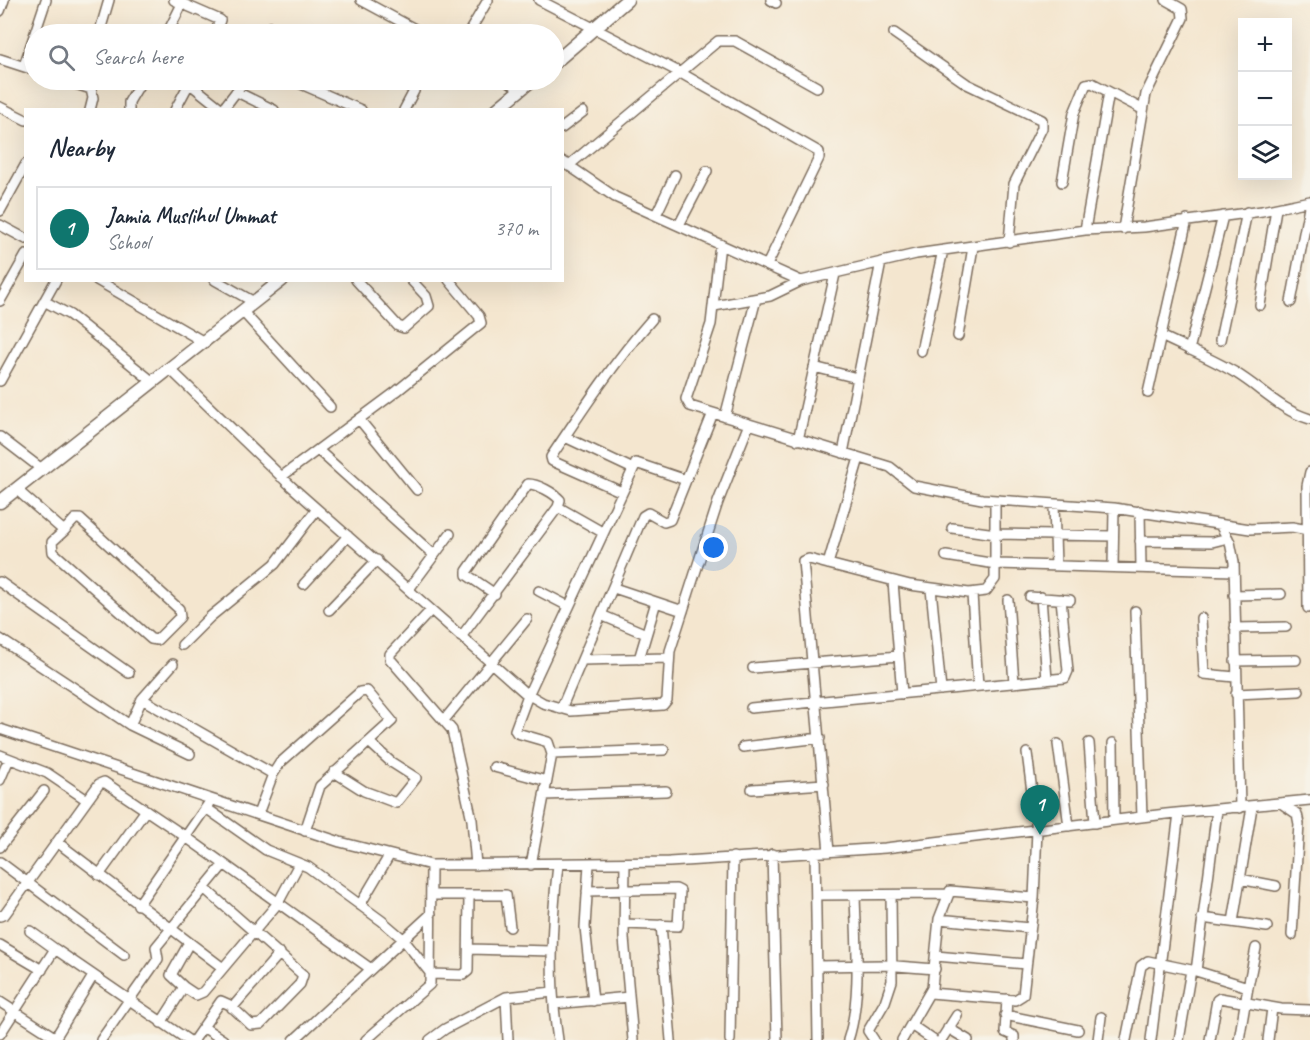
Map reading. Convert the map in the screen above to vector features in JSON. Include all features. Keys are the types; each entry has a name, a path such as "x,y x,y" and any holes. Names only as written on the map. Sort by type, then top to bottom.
{"street":[{"path":"0,11 4,0"},
{"path":"38,24 46,0"},
{"path":"102,24 109,0"},
{"path":"362,0 406,24"},
{"path":"474,24 488,0"},
{"path":"539,0 679,72 819,152 819,158 767,265"},
{"path":"564,54 627,0"},
{"path":"1123,229 1142,109 1150,85 1184,18 1182,9 1166,0"},
{"path":"170,24 178,2 220,20 219,24"},
{"path":"894,33 968,84 1041,120 1042,128 1014,184 1009,242"},
{"path":"801,281 615,197 565,164 712,44 726,39 777,63 817,87"},
{"path":"0,59 24,66"},
{"path":"1062,182 1074,113 1086,84 1092,83 1142,109"},
{"path":"90,108 93,92 91,90"},
{"path":"129,108 129,102 136,90"},
{"path":"176,108 185,90"},
{"path":"201,90 222,108"},
{"path":"315,90 357,108"},
{"path":"405,108 413,90"},
{"path":"498,108 519,90"},
{"path":"224,108 237,92 270,108"},
{"path":"1085,230 1109,92"},
{"path":"0,107 24,119"},
{"path":"564,126 583,112"},
{"path":"0,211 24,168"},
{"path":"679,225 707,171"},
{"path":"656,215 675,175"},
{"path":"714,306 756,299 801,281 943,250 973,248 1085,230 1123,229 1223,216 1310,201 1290,302"},
{"path":"1260,304 1276,208"},
{"path":"1220,340 1247,212"},
{"path":"1189,350 1223,216"},
{"path":"1148,393 1187,219"},
{"path":"0,225 24,238"},
{"path":"720,244 711,324 686,402 725,417 890,468 914,486 995,500 1114,508 1250,529 1292,527 1308,530"},
{"path":"958,336 973,248"},
{"path":"921,351 943,250"},
{"path":"0,302 24,259"},
{"path":"843,453 881,262"},
{"path":"798,440 836,274"},
{"path":"0,381 55,282"},
{"path":"101,282 204,342"},
{"path":"219,282 255,302"},
{"path":"0,502 280,282"},
{"path":"358,282 398,326 404,328 429,306 426,296 413,282"},
{"path":"281,477 481,323 479,316 451,282"},
{"path":"725,417 756,299"},
{"path":"44,301 70,315 153,382"},
{"path":"243,312 330,407"},
{"path":"622,492 552,461 551,457 618,357 652,319"},
{"path":"1161,336 1237,374 1280,407 1310,419"},
{"path":"814,367 857,378"},
{"path":"170,369 281,477 491,664 528,695 561,709 585,711 663,705 668,700 668,658 718,502 748,424"},
{"path":"561,709 643,516 650,513 668,522 713,413"},
{"path":"359,419 417,490"},
{"path":"0,437 43,470"},
{"path":"565,437 633,469"},
{"path":"318,450 434,555"},
{"path":"828,564 859,458"},
{"path":"531,866 552,754 548,742 515,732 528,695 602,532 638,462 686,480"},
{"path":"1308,608 1307,486 1310,472"},
{"path":"461,637 495,594 558,507 559,498 531,484 502,519 467,571 467,574 495,594"},
{"path":"17,490 63,531"},
{"path":"829,852 817,702 802,564 805,559 893,582 980,594 991,588 995,579 995,500"},
{"path":"1054,505 1056,565"},
{"path":"558,507 602,532"},
{"path":"1113,567 1114,508"},
{"path":"182,645 210,617 275,564 317,509"},
{"path":"1140,512 1141,568"},
{"path":"75,519 80,519 179,609 180,617 157,640 151,639 53,552 52,542 63,531 75,519"},
{"path":"1220,525 1233,551 1240,808"},
{"path":"952,528 996,534 1113,536"},
{"path":"409,589 450,534"},
{"path":"304,584 348,536"},
{"path":"1140,541 1212,543 1228,538"},
{"path":"946,556 996,564 1234,571"},
{"path":"329,610 376,560"},
{"path":"0,582 129,673"},
{"path":"893,582 902,694"},
{"path":"614,588 683,611"},
{"path":"931,588 941,690"},
{"path":"539,591 568,606"},
{"path":"972,594 978,686"},
{"path":"1234,595 1281,594"},
{"path":"751,708 1065,678 1068,671 1066,599 1030,597"},
{"path":"1041,597 1047,680"},
{"path":"1008,600 1014,683"},
{"path":"639,659 656,602"},
{"path":"431,610 390,654 390,659 445,719 456,740 470,804 476,865"},
{"path":"1135,611 1142,817"},
{"path":"601,615 646,634"},
{"path":"1202,618 1204,674 1235,677"},
{"path":"445,719 527,619"},
{"path":"1235,628 1286,627"},
{"path":"0,639 130,726 190,754"},
{"path":"753,668 899,656"},
{"path":"582,660 668,658"},
{"path":"1235,660 1296,660"},
{"path":"130,726 142,699 172,664"},
{"path":"258,814 273,774 280,763 364,690 370,693 392,721 320,786 305,831"},
{"path":"1236,694 1299,691"},
{"path":"142,699 273,774"},
{"path":"0,729 305,831 432,865 531,866 625,863 829,852 1310,800"},
{"path":"743,747 820,738"},
{"path":"334,772 364,792 396,803 416,778 391,762 369,742"},
{"path":"1089,743 1095,823"},
{"path":"1113,743 1114,820"},
{"path":"1058,744 1069,826"},
{"path":"552,754 664,750"},
{"path":"930,993 1006,999 1019,999 1023,995 1034,898 1037,830 1027,753"},
{"path":"2,773 4,757 47,773 87,800"},
{"path":"494,767 547,781"},
{"path":"0,916 5,914 87,800 104,782 186,837 371,969"},
{"path":"752,789 824,784"},
{"path":"0,847 44,791"},
{"path":"544,795 666,791"},
{"path":"138,905 212,799"},
{"path":"1281,803 1297,814 1299,824 1292,935"},
{"path":"1233,922 1252,807"},
{"path":"206,808 266,850 299,864 360,904 403,939 431,974"},
{"path":"99,875 147,810"},
{"path":"1179,1040 1194,971 1217,810"},
{"path":"1151,1040 1179,813"},
{"path":"57,842 223,968"},
{"path":"815,852 818,1040"},
{"path":"772,854 777,1040"},
{"path":"360,904 389,855"},
{"path":"730,1040 733,857"},
{"path":"0,862 124,955"},
{"path":"625,863 624,924 633,1040"},
{"path":"101,1040 130,1002 158,959 155,948 224,864"},
{"path":"189,943 171,975 184,987 199,995 278,903 299,864"},
{"path":"589,864 585,927 593,1000"},
{"path":"366,1040 430,984 432,865"},
{"path":"558,865 553,909 552,951 558,1040"},
{"path":"1240,879 1276,886"},
{"path":"194,1040 221,1002 251,1024 258,1025 300,984 303,975 204,888"},
{"path":"587,891 678,890 679,926 624,924"},
{"path":"902,1040 930,993 935,969 939,919 948,894 953,890 1034,898"},
{"path":"816,896 948,894"},
{"path":"431,895 506,895 510,927"},
{"path":"431,974 465,973 468,968 469,895"},
{"path":"848,1040 853,1018 856,965 855,895"},
{"path":"874,1040 868,1031 889,992 892,966 891,895"},
{"path":"294,1040 431,914"},
{"path":"1202,918 1267,927"},
{"path":"939,919 1030,928"},
{"path":"661,926 671,1040"},
{"path":"30,931 188,1040"},
{"path":"0,945 42,970"},
{"path":"1239,1040 1256,948"},
{"path":"0,1034 55,949"},
{"path":"469,949 552,951"},
{"path":"232,1008 280,953"},
{"path":"936,956 1026,964"},
{"path":"1126,1040 1142,963 1148,961 1162,963 1248,987"},
{"path":"817,966 856,965 935,969"},
{"path":"0,1002 55,1039 93,976"},
{"path":"161,1023 184,987"},
{"path":"430,1040 506,997 553,992"},
{"path":"506,997 508,1040"},
{"path":"554,1004 629,997"},
{"path":"1006,999 1005,1032 1014,1035 1014,1040"},
{"path":"1210,1040 1218,999 1272,1008 1310,1010"},
{"path":"1268,1040 1272,1008"},
{"path":"941,1040 957,1015"},
{"path":"1005,1015 1078,1030"},
{"path":"1098,1040 1101,1017"},
{"path":"911,1025 933,1040"},
{"path":"203,1027 223,1040"},
{"path":"948,1028 968,1040"}],"place":[{"name":"Jamia Muslihul Ummat","path":"1040,835"}]}
